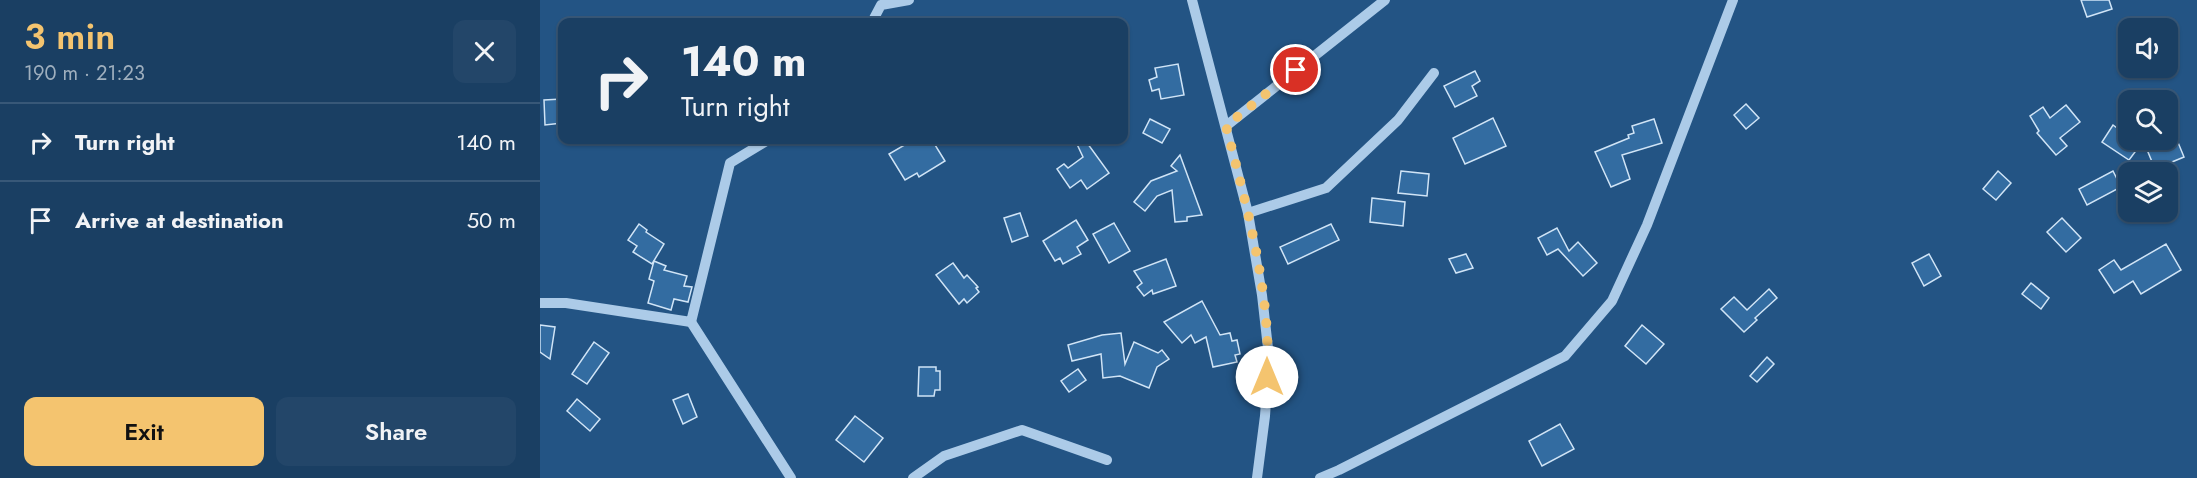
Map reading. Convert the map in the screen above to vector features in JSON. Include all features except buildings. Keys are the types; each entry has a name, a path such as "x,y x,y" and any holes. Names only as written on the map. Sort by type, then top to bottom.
{"street":[{"path":"873,18 876,3 909,0"},
{"path":"1192,0 1248,213 1262,295 1269,357 1265,416 1257,478"},
{"path":"1226,126 1385,0"},
{"path":"1320,478 1565,356 1612,301 1647,225 1733,0"},
{"path":"1248,213 1326,188 1398,120 1434,73"},
{"path":"761,144 730,163 691,322 791,478"},
{"path":"540,303 566,303 691,322"},
{"path":"913,478 944,456 1022,430 1107,460"}],"route":[{"path":"1267,377 1269,357 1262,295 1248,213 1226,126 1296,70"}]}
